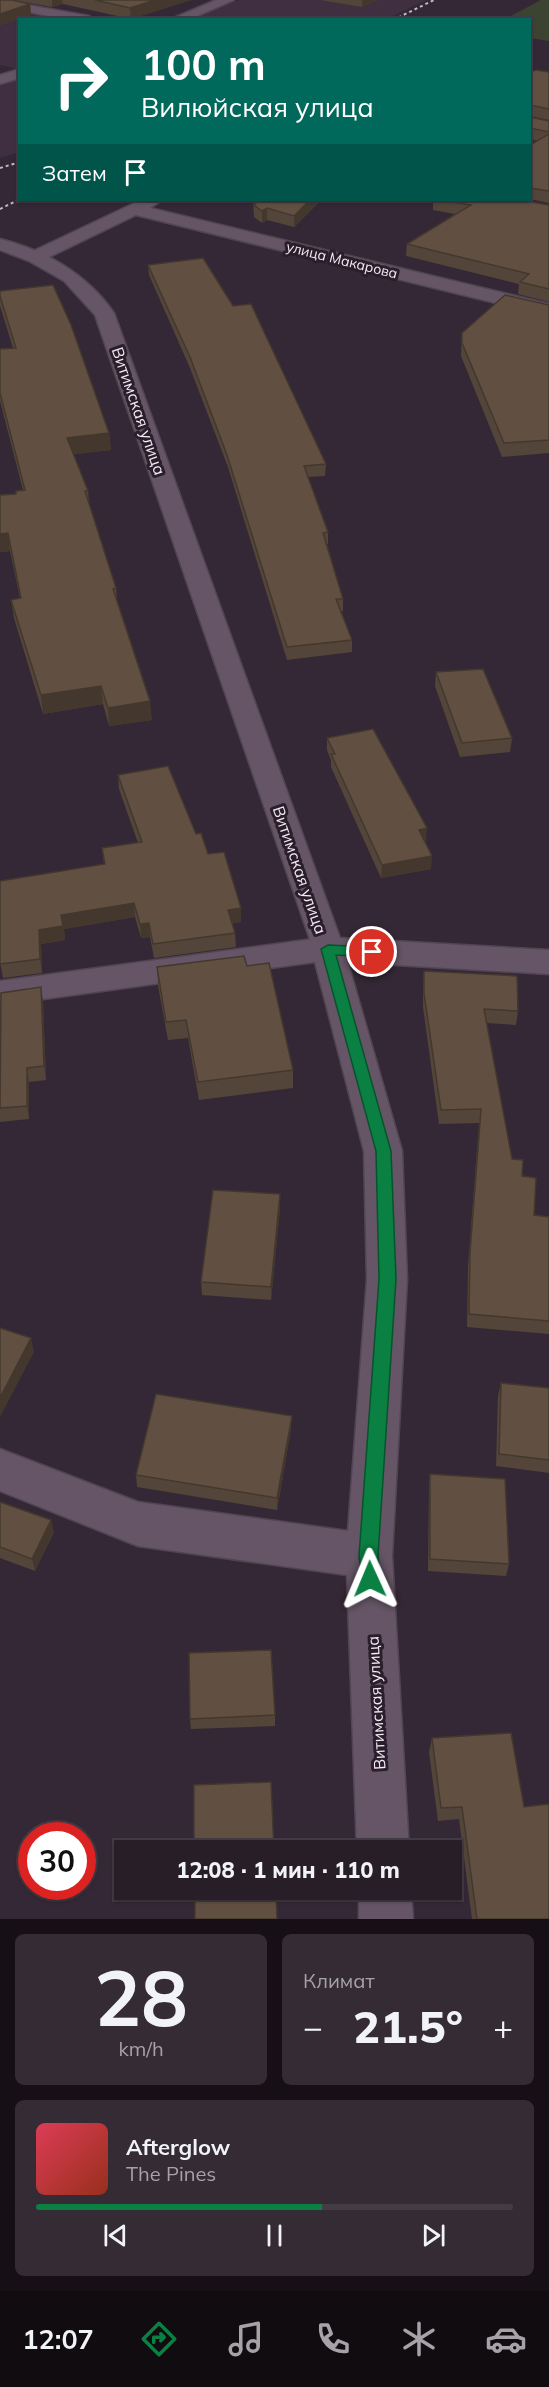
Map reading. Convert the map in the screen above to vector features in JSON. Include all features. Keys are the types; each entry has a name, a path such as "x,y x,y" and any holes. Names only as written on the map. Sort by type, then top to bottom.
{"street":[{"path":"180,18 228,0"},
{"path":"0,2 79,18"},
{"path":"0,80 18,74"},
{"path":"35,256 154,201"},
{"name":"улица Макарова","path":"136,210 549,310"},
{"name":"Витимская улица","path":"0,244 35,256 71,277 104,313 328,949 383,1151 387,1279 369,1556 382,1840"},
{"path":"0,993 328,949 549,962"},
{"path":"0,1470 138,1524 369,1556"},
{"path":"385,1900 386,1919"}],"shaded area":[{"path":"239,0 427,0 388,18 192,18"},
{"path":"0,4 71,18 18,18 18,69 0,65"},
{"path":"18,79 18,152 0,158 0,86"}],"green space":[{"path":"541,0 549,0 549,41 531,38 531,18 507,18"}],"building":[{"path":"0,0 12,0 30,4 0,14"},
{"path":"95,0 155,0 130,8"},
{"path":"531,72 549,72 549,109 531,105"},
{"path":"531,117 549,121 549,132 531,128"},
{"path":"549,134 549,191 531,188 531,144"},
{"path":"255,201 309,201 294,216 267,208 262,211 254,205"},
{"path":"445,201 524,201 549,205 549,289 520,282 529,274 407,244 471,205"},
{"path":"203,258 233,306 251,304 326,464 304,466 328,532 323,533 343,599 336,599 352,640 287,647 227,455 190,357 148,265"},
{"path":"53,285 71,325 109,433 67,438 88,491 85,491 116,588 113,589 150,701 108,708 101,686 41,695 11,600 21,598 8,533 0,534 0,495 16,494 16,491 25,490 0,393 0,349 16,348 0,291"},
{"path":"505,295 549,305 549,440 504,443 462,343 462,333"},
{"path":"483,669 512,738 462,743 436,672"},
{"path":"373,729 427,828 419,830 432,856 382,865 331,754 335,754 327,738"},
{"path":"168,766 196,834 201,833 208,854 224,852 241,908 228,910 235,933 153,944 149,923 140,924 134,903 61,915 63,926 39,930 40,959 0,964 0,881 105,864 102,848 142,842 118,775"},
{"path":"244,956 247,966 269,963 293,1070 198,1082 186,1020 166,1022 157,967"},
{"path":"424,971 517,976 518,1011 484,1009 512,1159 523,1160 522,1176 536,1178 534,1215 549,1217 549,1321 469,1314 470,1252 481,1109 441,1110 424,993"},
{"path":"41,987 44,1066 27,1068 27,1106 0,1108 1,993"},
{"path":"213,1190 280,1194 271,1287 201,1282"},
{"path":"0,1328 31,1338 0,1398"},
{"path":"501,1383 549,1388 549,1460 499,1454"},
{"path":"156,1394 292,1416 277,1498 136,1475"},
{"path":"430,1474 505,1479 509,1564 430,1559"},
{"path":"0,1502 51,1520 32,1559 0,1547"},
{"path":"271,1650 275,1715 190,1719 189,1653"},
{"path":"511,1733 524,1807 549,1804 549,1919 477,1919 462,1807 441,1808 432,1738"},
{"path":"271,1782 274,1840 194,1840 194,1785"},
{"path":"195,1900 276,1900 277,1919 195,1919"}],"railway":[{"path":"397,18 434,0"},
{"path":"0,168 18,163"},
{"path":"0,209 18,200"}],"route":[{"path":"370,1579 369,1556 387,1279 383,1151 328,949 372,952"}]}
